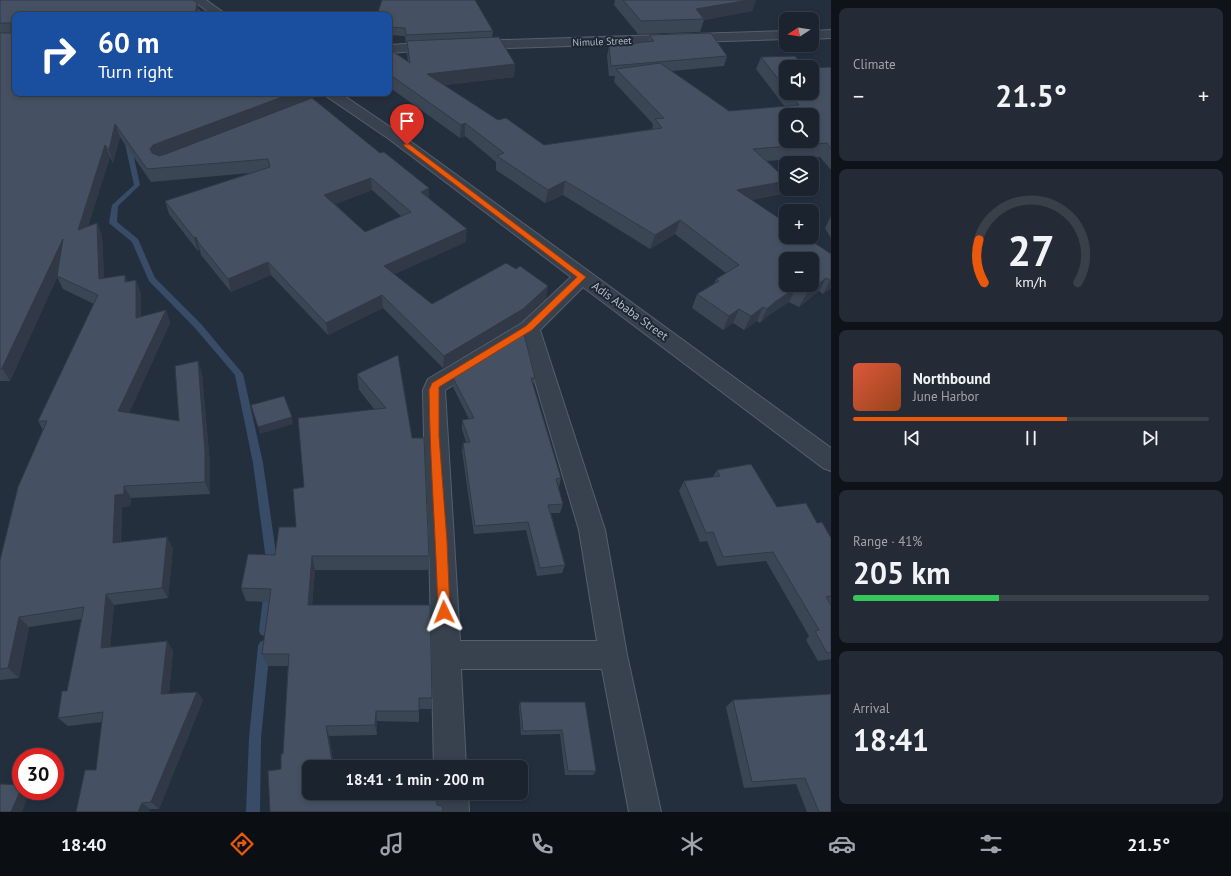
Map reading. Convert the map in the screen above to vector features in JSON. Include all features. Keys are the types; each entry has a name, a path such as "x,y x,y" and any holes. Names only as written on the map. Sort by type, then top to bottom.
{"street":[{"path":"198,0 216,12"},
{"path":"819,35 831,34"},
{"name":"Nimule Street","path":"392,50 418,47 779,35"},
{"name":"Nimule Street","path":"392,44 418,47"},
{"name":"Adis Ababa Street","path":"329,97 394,136 582,277 692,356 831,460"},
{"path":"450,760 442,541 435,436 434,390 436,385 529,328 582,277"},
{"path":"529,328 592,530 613,655 645,812"},
{"path":"445,655 613,655"},
{"path":"452,800 453,812"}],"building":[{"path":"0,0 193,0 197,3 196,12 12,12 12,96 285,96 153,145 150,149 152,153 159,156 312,98 380,153 384,152 429,188 421,192 467,229 384,266 432,304 506,263 516,269 520,266 548,286 523,309 444,356 382,295 326,323 268,262 228,279 198,242 196,237 194,238 165,201 270,167 268,159 147,169 115,124 109,150 105,145 78,230 97,223 99,279 125,275 125,282 136,280 136,318 166,310 118,411 179,421 175,366 198,361 205,452 205,482 124,486 124,494 115,495 113,543 167,537 162,588 106,594 101,648 167,641 161,694 197,692 151,802 142,803 138,812 76,812 85,770 96,770 103,712 58,718 62,691 67,691 84,607 19,617 8,668 0,669 0,560 18,487 47,421 38,421 98,295 57,276 63,239 2,368 0,369 0,33 11,33 11,23 0,23","holes":["371,178 411,212 365,232 324,195"]},
{"path":"382,0 475,0 493,31 406,35 405,28 392,27 392,12 378,12"},
{"path":"623,0 749,0 696,9 704,19 641,21"},
{"path":"711,33 727,56 611,66 609,46 654,41 649,35"},
{"path":"499,37 515,64 427,74 498,120 506,118 544,145 662,128 655,119 664,118 616,69 660,63 729,111 799,105 795,100 819,100 819,68 831,67 831,149 827,143 819,144 819,108 779,108 779,147 753,149 779,173 779,182 737,190 779,218 779,244 816,244 831,254 831,280 826,278 819,284 819,252 779,252 779,292 790,292 767,309 763,307 751,316 739,309 729,316 697,294 719,281 716,279 739,265 680,220 655,235 565,181 548,190 497,156 504,153 465,123 461,125 392,76 392,51 410,63 407,41"},
{"path":"795,56 798,60 779,60 779,80 761,57"},
{"path":"524,334 535,378 531,378 561,478 556,479 563,504 548,505 565,565 540,568 528,522 475,526 463,443 470,442 462,420 474,418 453,378"},
{"path":"398,355 412,438 424,438 429,556 312,556 308,605 430,605 432,698 419,698 419,711 376,711 375,725 326,726 332,760 302,760 302,800 436,800 437,805 442,806 443,812 270,812 268,771 281,769 289,654 262,654 271,589 241,588 248,554 275,555 279,527 296,527 293,489 304,487 298,418 386,408 357,374"},
{"path":"284,396 292,417 258,427 251,405"},
{"path":"751,464 777,507 806,503 817,523 822,522 831,538 831,596 826,597 831,605 831,652 827,653 815,631 819,630 773,552 723,557 713,532 706,533 684,481 720,476 717,470"},
{"path":"831,694 831,812 819,812 805,778 752,782 733,700"},
{"path":"520,702 585,702 596,771 568,771 562,730 523,731"},
{"path":"0,784 12,785 12,800 16,800 11,812 0,812"}],"waterway":[{"path":"186,0 200,12"},
{"path":"127,139 137,185 115,205 113,223 135,241 152,279 198,326 239,374 258,463 272,567"},
{"path":"265,631 269,590"},
{"path":"253,812 255,738 264,646"}],"route":[{"path":"407,145 582,277 529,328 436,385 434,390 435,436 442,541 444,612"}]}
